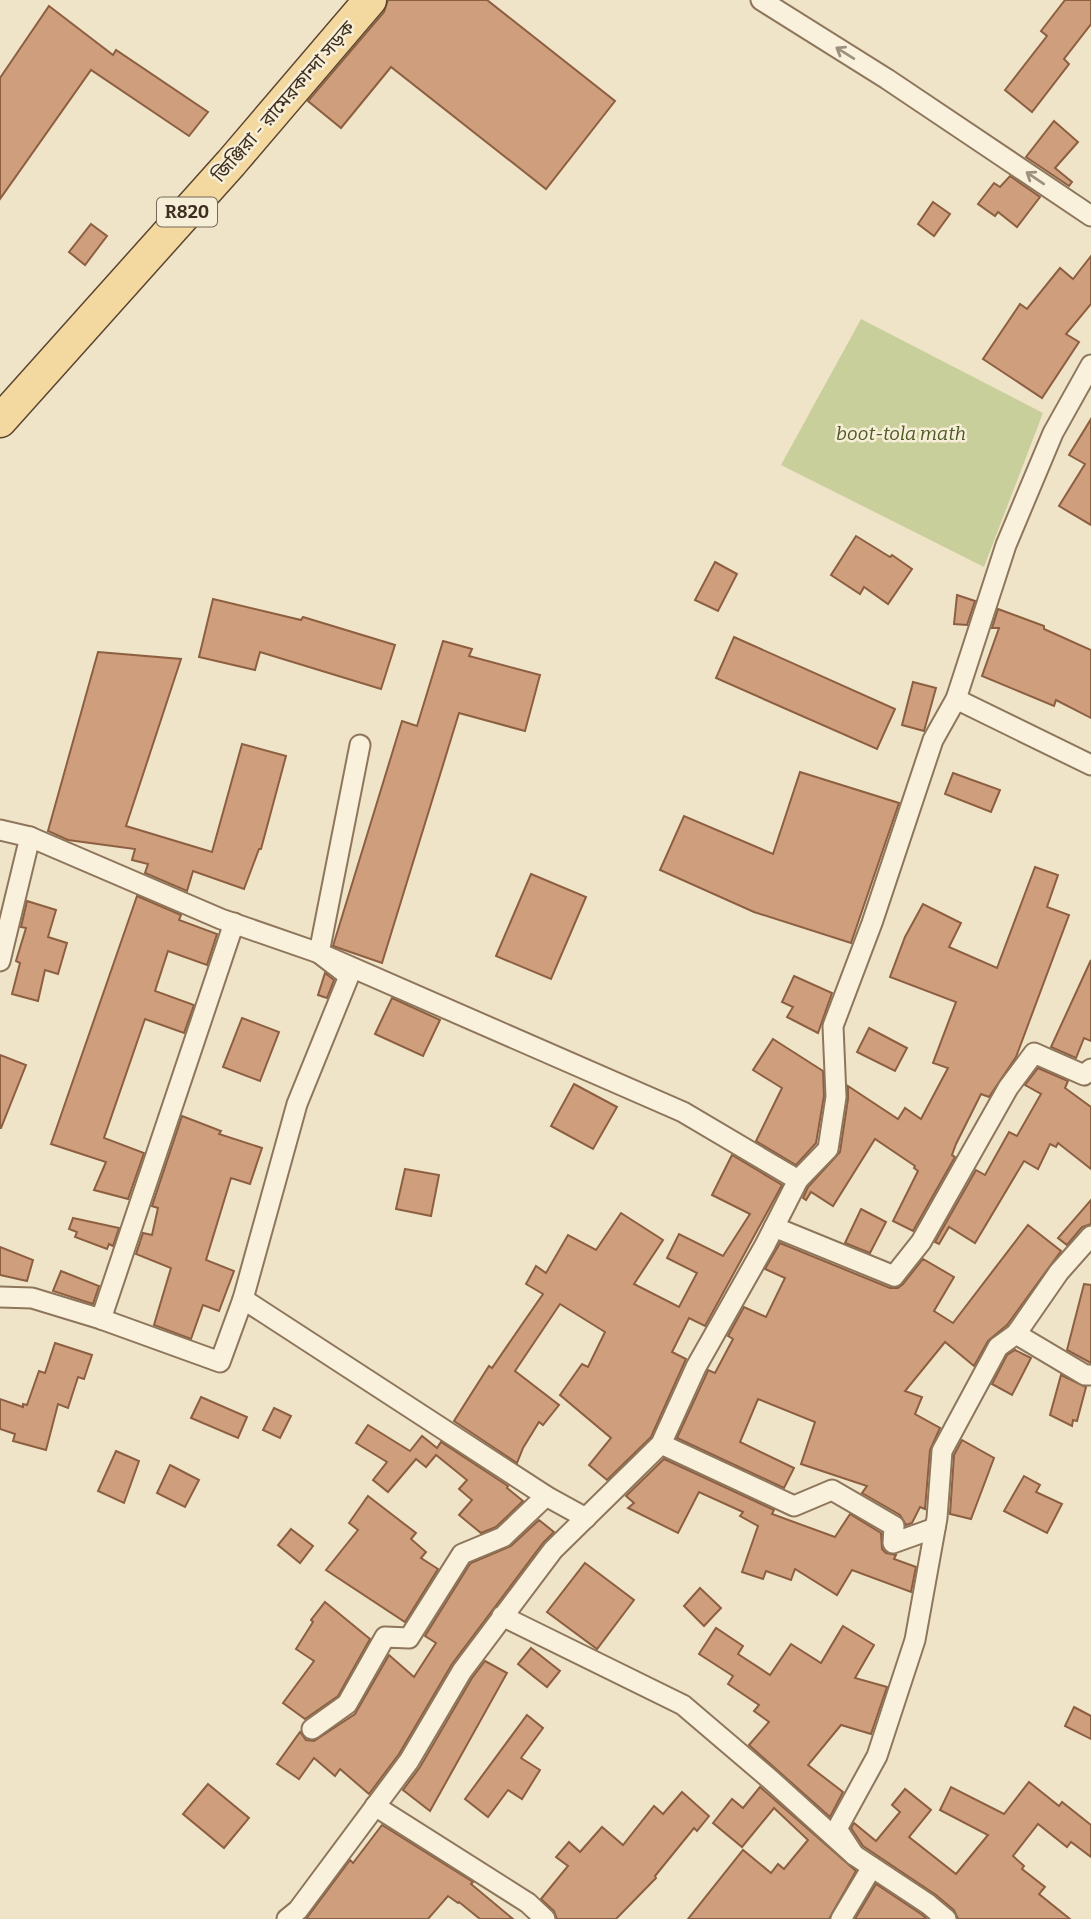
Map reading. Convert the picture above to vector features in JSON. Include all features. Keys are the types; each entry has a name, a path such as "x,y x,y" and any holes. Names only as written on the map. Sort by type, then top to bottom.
{"main road":[{"name":"জিঞ্জিরা - রামেরকান্দা সড়ক","path":"0,421 231,163 370,0"}],"street":[{"path":"761,0 887,79 1091,216"},
{"path":"287,1919 298,1910 408,1761 462,1671 552,1550 661,1444 696,1367 798,1180 828,1149 836,1097 833,1026 872,923 933,740 956,699 1006,545 1053,433 1091,365"},
{"path":"956,699 1091,765"},
{"path":"319,953 360,744"},
{"path":"0,830 30,837 234,923 319,953 683,1112 798,1180"},
{"path":"0,961 30,837"},
{"path":"101,1319 234,923"},
{"path":"0,1297 32,1298 101,1319 220,1362 243,1299 297,1104 349,976 319,953"},
{"path":"774,1227 894,1276 921,1242 1008,1088 1034,1053 1084,1075 1091,1069"},
{"path":"854,1855 837,1829 877,1756 915,1640 936,1528 942,1451 998,1347 1016,1334 1059,1272 1091,1236"},
{"path":"243,1299 546,1496 586,1518"},
{"path":"1016,1334 1091,1375"},
{"path":"661,1444 794,1506 832,1490 894,1526 893,1543 936,1528"},
{"path":"312,1729 347,1704 385,1637 409,1639 462,1554 503,1537 546,1496"},
{"path":"502,1616 683,1705 854,1855 946,1919"},
{"path":"375,1806 528,1903 545,1919"},
{"path":"841,1919 872,1867"}],"green space":[{"name":"boot-tola math","path":"861,319 1043,413 984,567 781,465"}],"building":[{"path":"388,0 487,0 615,101 546,189 391,67 341,128 308,101 384,12"},
{"path":"1065,0 1091,0 1091,24 1064,59 1069,64 1032,112 1005,90 1047,36 1041,31"},
{"path":"49,6 113,55 116,50 208,112 189,136 91,70 0,199 0,78"},
{"path":"1054,121 1078,142 1055,168 1072,182 1069,186 1026,157"},
{"path":"1010,176 1040,197 1017,227 998,212 995,216 978,204 994,183 1000,187"},
{"path":"933,202 950,214 934,236 918,224"},
{"path":"91,224 107,236 85,265 69,252"},
{"path":"1091,256 1091,304 1066,334 1079,342 1042,398 983,359 1020,304 1027,309 1060,268 1073,279"},
{"path":"1091,419 1091,525 1059,506 1085,464 1069,455"},
{"path":"856,536 912,569 888,604 864,587 860,594 831,575"},
{"path":"715,562 737,574 718,611 695,600"},
{"path":"957,595 975,601 967,625 954,624"},
{"path":"213,599 301,620 303,617 395,645 381,689 260,652 255,670 199,657"},
{"path":"998,609 1044,626 1044,629 1091,650 1091,718 1056,700 1054,706 982,676 999,628 992,628"},
{"path":"734,637 895,709 877,749 716,678"},
{"path":"443,641 472,649 469,656 540,675 525,731 459,713 382,963 333,946 402,721 417,726"},
{"path":"98,652 181,659 126,826 212,852 242,744 286,756 261,849 244,889 193,871 187,891 145,873 148,864 132,860 135,849 68,840 48,831"},
{"path":"913,682 936,688 924,731 902,725"},
{"path":"800,772 899,803 851,943 754,912 660,870 684,816 773,854"},
{"path":"953,773 1000,790 991,812 945,794"},
{"path":"1035,867 1058,875 1047,907 1069,915 1016,1057 989,1097 981,1094 956,1144 952,1155 955,1157 913,1231 893,1221 918,1171 915,1166 875,1139 833,1206 811,1192 806,1200 803,1198 808,1187 840,1152 848,1086 898,1119 905,1108 921,1119 948,1068 933,1063 956,1002 890,977 905,937 923,904 961,923 949,947 997,968"},
{"path":"531,874 586,897 551,979 496,956"},
{"path":"137,896 181,915 179,920 217,934 207,965 168,951 155,991 194,1005 184,1033 145,1019 104,1138 144,1153 128,1199 94,1190 106,1162 51,1144"},
{"path":"27,901 56,910 48,937 67,943 58,974 45,970 38,1001 12,994 20,963 16,961 26,928 21,927"},
{"path":"1091,960 1091,1041 1084,1038 1076,1058 1051,1047"},
{"path":"325,973 334,980 327,998 318,995"},
{"path":"794,976 832,993 818,1033 787,1017 793,1007 782,1002"},
{"path":"392,998 440,1020 423,1056 375,1034"},
{"path":"242,1018 279,1032 260,1081 223,1067"},
{"path":"869,1028 907,1048 895,1071 857,1052"},
{"path":"773,1039 823,1071 824,1096 816,1143 796,1165 756,1141 782,1088 753,1070"},
{"path":"0,1055 26,1065 1,1128 0,1128"},
{"path":"1038,1068 1068,1081 1065,1088 1091,1107 1091,1169 1058,1143 1056,1147 1050,1144 1038,1169 1024,1161 975,1243 949,1227 939,1244 935,1242 976,1170 985,1175 1009,1132 1017,1136 1041,1094 1025,1085"},
{"path":"574,1084 617,1107 593,1149 551,1126"},
{"path":"182,1116 221,1131 219,1134 262,1148 250,1184 231,1178 206,1260 234,1271 219,1311 203,1305 191,1339 154,1325 171,1268 136,1254 143,1233 152,1235 158,1208 152,1206"},
{"path":"732,1155 782,1185 705,1326 689,1318 672,1352 686,1359 651,1437 607,1480 589,1465 611,1438 560,1395 582,1364 588,1367 605,1332 560,1304 515,1371 559,1405 543,1425 539,1422 517,1463 454,1421 489,1366 492,1368 543,1294 526,1284 536,1266 546,1273 568,1235 596,1250 621,1213 663,1240 634,1284 679,1307 697,1273 667,1258 679,1234 723,1256 750,1214 712,1195"},
{"path":"405,1169 439,1175 431,1216 396,1209"},
{"path":"1091,1200 1091,1224 1082,1227 1067,1245 1058,1238"},
{"path":"861,1209 886,1222 870,1253 845,1243"},
{"path":"73,1218 119,1228 113,1246 109,1244 107,1249 75,1237 77,1232 69,1229"},
{"path":"1028,1225 1061,1251 1007,1325 988,1341 974,1366 945,1342 905,1391 922,1397 915,1414 940,1428 930,1450 925,1509 920,1507 912,1523 906,1525 900,1515 862,1493 867,1486 801,1464 815,1422 758,1399 740,1442 794,1468 784,1488 677,1438 708,1370 715,1373 733,1339 728,1336 744,1307 766,1317 785,1278 765,1269 780,1243 890,1288 898,1288 903,1284 923,1259 954,1277 934,1311 953,1323"},
{"path":"0,1247 33,1260 27,1281 0,1275"},
{"path":"61,1271 99,1286 93,1304 53,1291"},
{"path":"1084,1284 1091,1285 1091,1363 1067,1350"},
{"path":"55,1343 92,1355 84,1379 78,1377 68,1408 58,1404 46,1450 13,1441 15,1434 0,1429 0,1399 23,1407 23,1404 27,1405 39,1371 45,1373"},
{"path":"1015,1350 1031,1358 1012,1395 992,1384 1007,1355"},
{"path":"1061,1375 1086,1387 1077,1421 1073,1420 1072,1426 1050,1415"},
{"path":"201,1397 247,1417 238,1438 191,1418"},
{"path":"274,1408 291,1416 280,1438 263,1430"},
{"path":"368,1425 410,1451 422,1436 437,1448 441,1442 508,1486 507,1488 523,1501 496,1527 481,1533 459,1515 472,1500 459,1489 467,1480 436,1455 426,1467 416,1459 388,1492 373,1480 387,1462 356,1443"},
{"path":"962,1440 994,1458 971,1519 950,1514 954,1455"},
{"path":"116,1451 139,1461 124,1503 98,1491"},
{"path":"664,1459 774,1510 772,1514 835,1537 850,1514 881,1533 882,1549 886,1553 896,1555 894,1559 916,1567 911,1592 852,1570 837,1595 795,1569 791,1580 766,1571 763,1579 742,1572 758,1526 740,1516 743,1512 699,1492 678,1533 628,1508 634,1503 626,1496"},
{"path":"170,1465 199,1480 185,1507 157,1493"},
{"path":"1024,1476 1040,1485 1036,1492 1062,1504 1047,1533 1004,1511"},
{"path":"368,1496 416,1533 411,1539 426,1552 421,1558 438,1569 405,1622 326,1570 358,1530 349,1523"},
{"path":"539,1520 554,1532 452,1664 399,1754 369,1794 340,1769 335,1776 314,1758 299,1779 277,1764 300,1732 306,1740 314,1741 355,1714 389,1655 414,1677 436,1643 425,1636 471,1563 511,1546"},
{"path":"291,1529 313,1546 300,1563 278,1545"},
{"path":"585,1563 634,1600 597,1649 547,1612"},
{"path":"700,1588 721,1608 704,1626 684,1606"},
{"path":"325,1602 370,1639 338,1696 305,1719 283,1703 314,1661 296,1649 313,1622 311,1620"},
{"path":"843,1626 874,1645 855,1678 887,1687 871,1734 841,1725 808,1765 843,1792 830,1817 749,1745 769,1722 754,1711 759,1705 728,1684 733,1676 699,1654 716,1628 743,1646 738,1654 770,1675 791,1644 821,1663"},
{"path":"531,1648 560,1671 547,1687 518,1664"},
{"path":"485,1661 507,1673 430,1811 403,1790"},
{"path":"1074,1707 1091,1716 1091,1739 1065,1726"},
{"path":"527,1715 543,1728 521,1758 540,1770 522,1799 508,1790 488,1817 465,1799"},
{"path":"1029,1782 1059,1806 1062,1802 1091,1825 1091,1857 1071,1842 1067,1847 1038,1824 1013,1856 1024,1866 1022,1869 1045,1887 1039,1894 1070,1919 958,1919 954,1910 936,1895 863,1846 851,1828 854,1823 876,1841 900,1812 892,1805 905,1789 931,1810 909,1837 956,1874 988,1835 940,1810 951,1787 1004,1814"},
{"path":"208,1784 249,1818 224,1848 183,1814"},
{"path":"760,1787 856,1871 829,1919 688,1919 743,1850 771,1873 778,1864 784,1869 808,1840 774,1808 742,1847 713,1823 732,1799 743,1808"},
{"path":"682,1792 709,1816 697,1831 694,1828 656,1878 616,1919 557,1919 554,1911 541,1899 568,1866 556,1857 569,1842 580,1852 602,1827 623,1845 654,1806 663,1814"},
{"path":"382,1825 473,1882 471,1884 513,1919 480,1919 448,1896 428,1919 306,1919 350,1860 353,1863"},
{"path":"876,1884 921,1914 927,1919 855,1919"}]}
